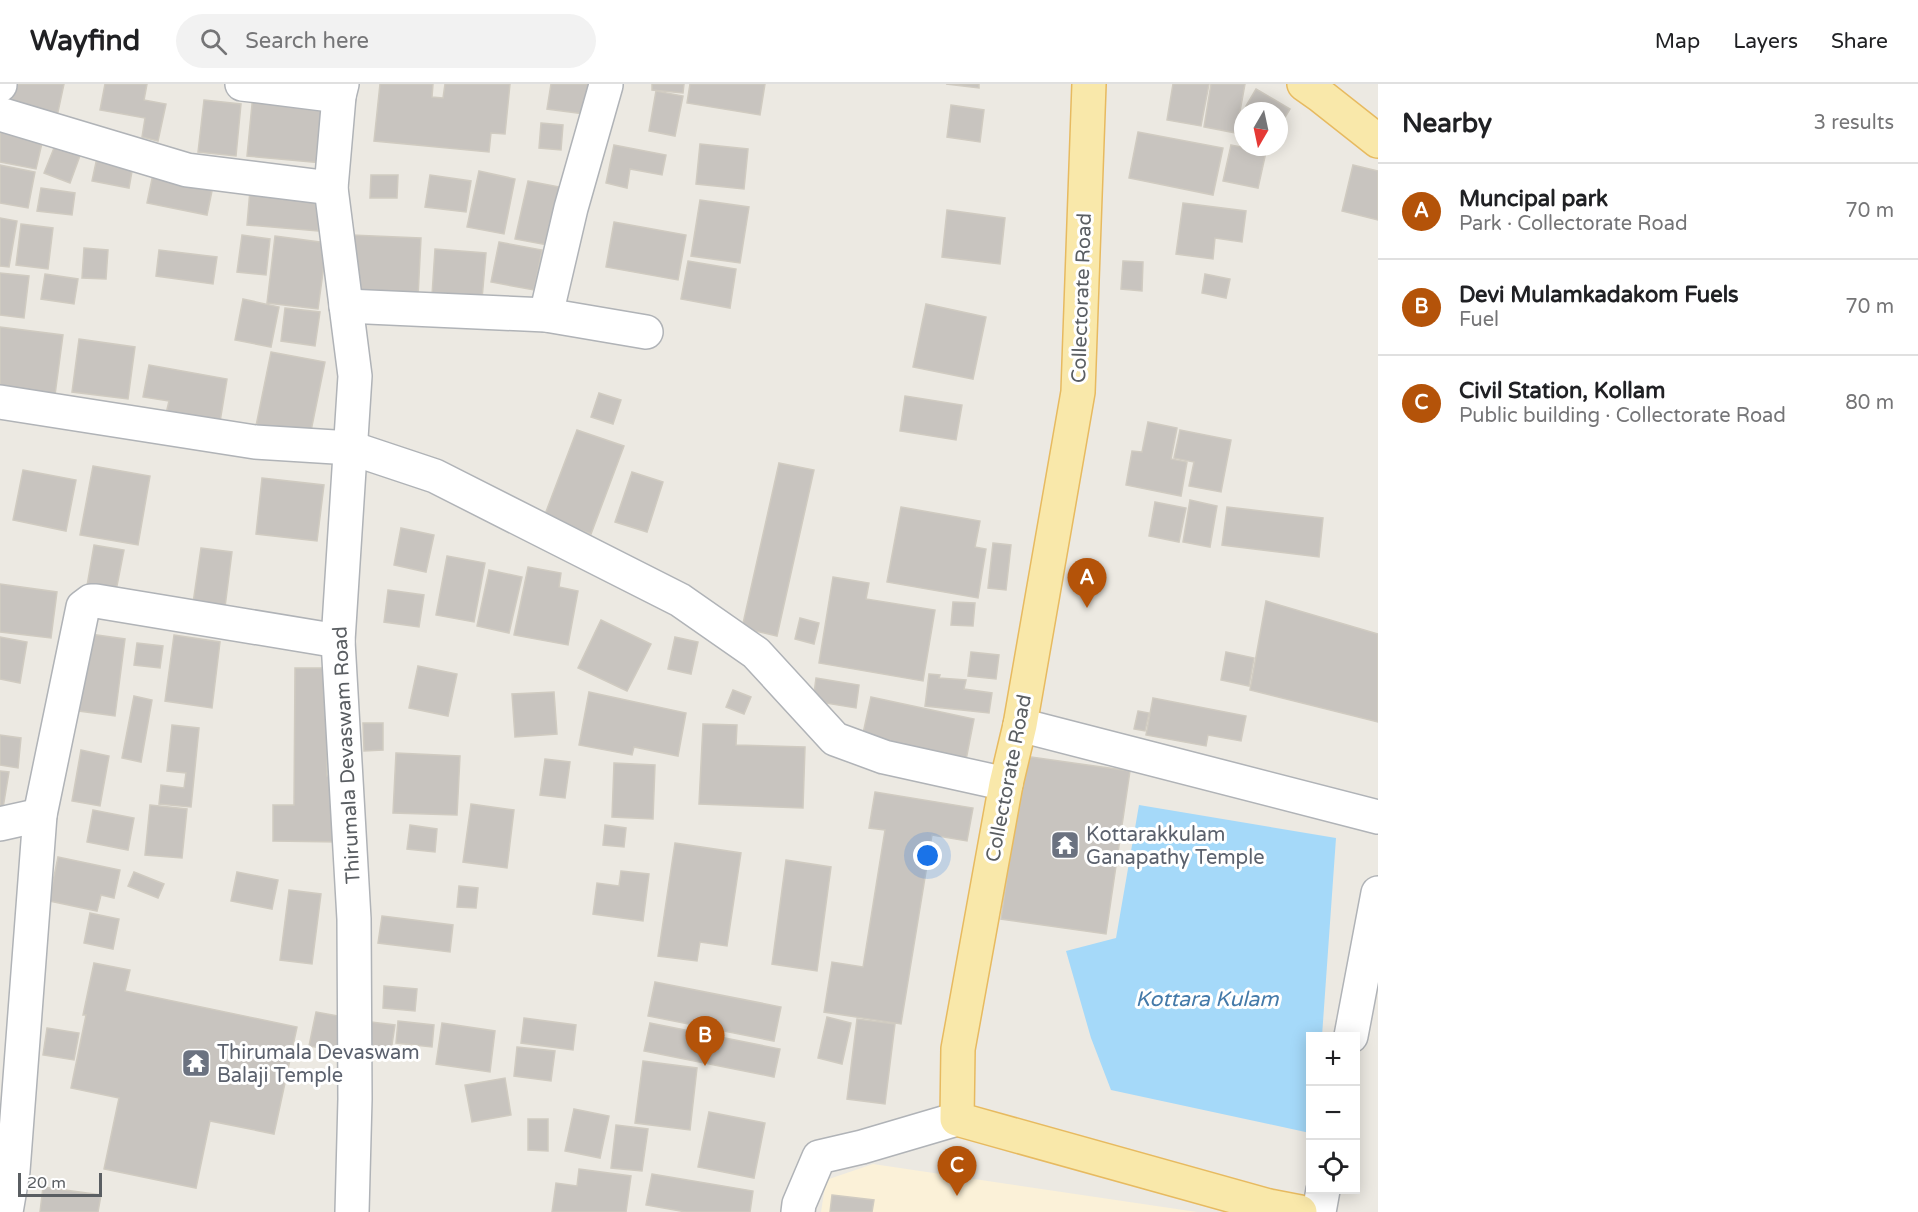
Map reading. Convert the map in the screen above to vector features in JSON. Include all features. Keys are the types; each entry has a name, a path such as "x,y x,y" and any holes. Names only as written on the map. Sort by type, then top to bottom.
{"main road":[{"name":"Collectorate Road","path":"957,1119 958,1049 1006,784 1020,725 1078,392 1089,84"},
{"path":"1318,88 1378,141"},
{"path":"957,1119 1269,1206 1299,1212"}],"street":[{"path":"242,84 341,90"},
{"path":"546,315 571,208 606,85"},
{"name":"Thirumala Devaswam Road","path":"341,90 331,188 355,376 338,641 354,919 355,1099 352,1212"},
{"path":"0,114 187,170 331,188"},
{"path":"346,306 546,315 646,332"},
{"path":"0,402 255,442 351,448 435,477 680,600 756,653 835,740 884,757 1006,784"},
{"path":"6,1212 14,1171 40,815 82,612 87,603 96,601 338,641"},
{"path":"1020,725 1378,818"},
{"path":"0,824 40,815"},
{"path":"1352,1032 1378,893"},
{"path":"798,1212 799,1204 819,1157 957,1119"},
{"path":"1319,1212 1322,1194"}],"shaded area":[{"path":"873,1164 1197,1212 821,1212 826,1180"}],"water":[{"name":"Kottara Kulam","path":"1139,805 1336,838 1322,1032 1306,1032 1306,1132 1111,1090 1091,1038 1066,951 1116,938"}],"building":[{"path":"9,84 64,84 56,121 3,110"},
{"path":"105,84 147,84 144,100 166,104 158,141 142,137 145,118 100,110"},
{"path":"380,84 433,84 432,97 443,98 445,84 510,84 505,134 491,133 489,152 374,141"},
{"path":"551,84 588,84 584,114 547,109"},
{"path":"652,84 684,84 683,93 652,90"},
{"path":"690,84 765,84 760,115 687,103"},
{"path":"946,84 979,84 979,88"},
{"path":"1173,84 1209,84 1201,126 1167,120"},
{"path":"1211,84 1245,84 1242,102 1234,102 1234,133 1204,127"},
{"path":"1256,89 1278,102 1248,102"},
{"path":"656,91 683,96 675,136 649,131"},
{"path":"253,94 327,100 322,163 247,156"},
{"path":"204,100 241,104 236,156 198,152"},
{"path":"951,105 984,110 980,142 947,137"},
{"path":"0,123 45,130 36,169 0,162"},
{"path":"541,123 563,125 561,150 539,148"},
{"path":"1138,132 1223,148 1213,195 1129,178"},
{"path":"56,143 81,153 70,183 44,173"},
{"path":"700,144 748,149 744,189 696,184"},
{"path":"614,145 666,155 662,175 630,169 627,188 606,183"},
{"path":"1231,145 1234,146 1234,156 1265,156 1258,188 1223,181"},
{"path":"98,153 134,160 129,188 92,181"},
{"path":"0,165 35,172 28,208 0,203"},
{"path":"1353,165 1378,171 1378,220 1342,211"},
{"path":"479,171 515,179 504,234 467,227"},
{"path":"153,174 213,186 207,215 147,203"},
{"path":"371,175 398,175 397,198 370,198"},
{"path":"430,175 471,181 466,212 425,207"},
{"path":"528,181 570,189 558,247 515,239"},
{"path":"41,188 75,193 72,215 37,211"},
{"path":"250,190 320,196 318,231 247,225"},
{"path":"700,200 749,207 740,263 691,256"},
{"path":"1183,203 1246,211 1242,242 1215,238 1213,259 1176,254"},
{"path":"947,210 1005,218 1000,264 942,257"},
{"path":"0,218 17,221 9,267 0,266"},
{"path":"614,222 686,235 678,280 606,267"},
{"path":"21,224 53,228 48,269 16,265"},
{"path":"242,235 270,239 266,275 237,272"},
{"path":"351,235 421,238 418,297 349,293"},
{"path":"275,236 327,243 318,309 267,303"},
{"path":"499,242 542,250 534,290 491,282"},
{"path":"84,248 108,250 106,279 82,278"},
{"path":"435,249 486,253 482,299 432,295"},
{"path":"159,250 217,257 213,284 156,276"},
{"path":"688,261 736,269 730,308 681,299"},
{"path":"1123,261 1143,262 1142,291 1121,289"},
{"path":"0,273 29,276 24,318 0,315"},
{"path":"45,274 78,279 74,304 41,299"},
{"path":"1205,274 1230,279 1226,298 1202,293"},
{"path":"243,299 279,307 271,347 235,340"},
{"path":"926,304 986,317 973,379 913,367"},
{"path":"285,308 320,312 315,346 281,341"},
{"path":"0,327 63,335 55,395 0,387"},
{"path":"79,339 135,347 128,399 72,392"},
{"path":"271,352 325,362 310,436 256,426"},
{"path":"149,365 227,379 219,428 165,418 169,401 143,397"},
{"path":"599,393 621,400 613,424 591,417"},
{"path":"905,396 962,405 956,440 900,431"},
{"path":"1148,422 1177,428 1171,459 1187,462 1181,496 1126,485 1132,451 1142,452"},
{"path":"577,430 624,446 591,534 544,517"},
{"path":"1180,430 1231,440 1221,492 1189,486 1194,462 1174,458"},
{"path":"779,463 814,470 777,636 742,628"},
{"path":"93,466 150,476 138,545 80,535"},
{"path":"23,470 76,480 66,531 13,520"},
{"path":"632,472 663,482 647,532 615,522"},
{"path":"262,478 324,485 317,541 256,534"},
{"path":"1190,500 1217,506 1210,547 1183,542"},
{"path":"1155,502 1186,508 1179,542 1149,536"},
{"path":"901,507 980,521 975,547 986,549 978,598 887,582"},
{"path":"1227,507 1323,518 1319,557 1222,545"},
{"path":"401,528 434,535 426,572 394,565"},
{"path":"993,543 1011,545 1006,590 988,588"},
{"path":"94,545 124,550 116,591 87,586"},
{"path":"201,548 232,552 225,607 193,603"},
{"path":"447,556 485,563 474,622 436,615"},
{"path":"528,567 561,573 559,587 578,591 568,645 514,635"},
{"path":"489,570 522,577 509,633 477,626"},
{"path":"833,577 869,583 866,599 935,610 923,681 819,663"},
{"path":"0,584 57,592 51,638 0,632"},
{"path":"388,590 424,595 419,627 384,622"},
{"path":"1266,601 1378,634 1378,722 1250,690"},
{"path":"953,602 975,603 973,626 951,625"},
{"path":"800,618 819,623 814,644 795,639"},
{"path":"601,620 651,644 627,691 578,668"},
{"path":"90,634 125,639 115,716 79,711"},
{"path":"174,635 220,642 212,708 165,701"},
{"path":"0,637 27,642 20,683 0,679"},
{"path":"675,637 698,642 691,674 668,669"},
{"path":"137,643 163,646 160,668 134,665"},
{"path":"971,652 999,655 996,679 968,676"},
{"path":"1226,652 1254,658 1249,686 1221,680"},
{"path":"418,666 457,674 448,716 409,708"},
{"path":"295,668 327,668 327,776 340,776 339,842 273,841 273,805 294,805"},
{"path":"929,674 940,675 939,678 966,680 964,689 992,693 989,713 925,706"},
{"path":"816,678 859,685 856,708 813,701"},
{"path":"733,690 751,697 744,714 726,707"},
{"path":"554,692 557,734 515,737 512,694"},
{"path":"589,692 686,713 678,756 634,747 632,755 579,745"},
{"path":"134,696 152,700 141,762 122,758"},
{"path":"871,697 974,719 966,760 862,738"},
{"path":"1153,698 1246,716 1241,741 1208,735 1206,746 1146,735"},
{"path":"1138,711 1149,713 1145,731 1134,729"},
{"path":"363,723 383,723 383,750 364,751"},
{"path":"703,724 737,725 736,745 805,747 803,808 699,804"},
{"path":"172,725 199,728 191,807 159,804 161,785 184,788 186,773 167,771"},
{"path":"0,735 21,738 18,768 0,765"},
{"path":"81,750 109,756 100,806 72,801"},
{"path":"396,753 460,756 457,815 393,813"},
{"name":"Kottarakkulam Ganapathy Temple","path":"1024,756 1130,771 1106,934 1001,919"},
{"path":"545,759 570,762 565,798 540,795"},
{"path":"614,763 655,765 653,819 612,817"},
{"path":"0,771 9,772 3,808 0,808"},
{"path":"875,792 973,808 967,841 932,835 901,1024 824,1012 832,962 863,967 885,830 869,828"},
{"path":"471,804 514,810 507,868 463,862"},
{"path":"150,805 187,809 182,858 145,855"},
{"path":"93,810 134,818 128,850 87,842"},
{"path":"410,825 437,829 435,852 407,849"},
{"path":"605,825 626,828 624,847 603,845"},
{"path":"675,843 741,853 727,946 700,942 697,961 658,956"},
{"path":"58,857 120,870 114,898 101,895 97,911 49,901"},
{"path":"786,860 831,867 817,971 772,964"},
{"path":"621,871 649,874 643,921 593,914 597,883 619,886"},
{"path":"134,872 164,884 158,898 128,886"},
{"path":"237,872 278,880 272,909 231,901"},
{"path":"459,886 478,888 476,908 457,907"},
{"path":"289,890 321,894 312,964 280,960"},
{"path":"90,913 119,919 113,949 84,943"},
{"path":"382,916 453,925 450,952 378,943"},
{"path":"94,963 130,970 125,991 297,1027 274,1134 210,1121 196,1188 104,1169 119,1098 71,1088"},
{"path":"655,982 781,1007 774,1041 648,1016"},
{"path":"384,986 417,989 415,1011 383,1008"},
{"path":"316,1012 344,1017 337,1051 309,1046"},
{"path":"827,1017 851,1023 842,1064 818,1058"},
{"path":"524,1018 576,1025 573,1050 521,1043"},
{"path":"857,1019 895,1024 885,1104 847,1099"},
{"path":"398,1021 434,1025 432,1047 396,1043"},
{"path":"371,1022 395,1025 390,1058 367,1055"},
{"path":"442,1023 495,1031 490,1072 436,1064"},
{"path":"650,1023 780,1049 774,1077 644,1051"},
{"path":"47,1028 79,1033 74,1060 43,1055"},
{"path":"517,1047 555,1051 551,1081 514,1076"},
{"path":"643,1061 697,1068 690,1130 635,1123"},
{"path":"505,1078 511,1115 472,1122 465,1085"},
{"path":"574,1109 609,1116 600,1158 565,1151"},
{"path":"709,1112 765,1123 754,1178 698,1167"},
{"path":"528,1119 548,1119 548,1151 528,1150"},
{"path":"616,1125 648,1129 642,1171 611,1168"},
{"path":"579,1169 631,1176 626,1212 552,1212 556,1183 577,1186"},
{"path":"652,1174 753,1191 750,1212 686,1212 646,1205"},
{"path":"43,1187 101,1195 98,1212 40,1212"},
{"path":"832,1195 874,1200 872,1212 830,1212"}],"place":[{"name":"Muncipal park","path":"1087,608"},
{"name":"Kottarakkulam Ganapathy Temple","path":"1065,845"},
{"name":"Thirumala Devaswam Balaji Temple","path":"196,1063"},
{"name":"Devi Mulamkadakom Fuels","path":"705,1066"},
{"name":"Civil Station, Kollam","path":"957,1196"}]}
